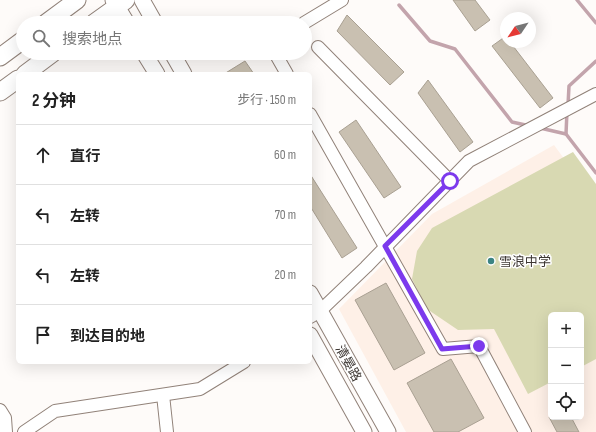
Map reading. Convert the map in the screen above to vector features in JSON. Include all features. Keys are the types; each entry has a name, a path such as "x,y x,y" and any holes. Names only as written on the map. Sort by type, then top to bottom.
{"main road":[{"path":"55,16 77,0"},
{"path":"102,16 119,2"},
{"path":"0,56 16,45"},
{"path":"28,72 44,60"},
{"path":"0,92 16,80"}],"street":[{"path":"142,0 151,16"},
{"path":"312,18 342,0"},
{"path":"119,2 124,16"},
{"path":"318,47 450,181"},
{"path":"148,60 156,72"},
{"path":"176,60 183,72"},
{"path":"279,60 286,72"},
{"path":"315,314 366,267 469,161 596,94"},
{"path":"312,118 442,349 479,346 525,432"},
{"name":"清晏路","path":"312,302 315,314 388,432"},
{"name":"清晏路","path":"312,339 364,432"},
{"path":"24,432 55,411 200,389 241,364"},
{"path":"163,395 167,432"},
{"path":"0,410 5,418 6,432"}],"shaded area":[{"name":"雪浪中学","path":"554,145 596,202 596,432 406,432 339,309 432,214"}],"green space":[{"path":"573,152 596,184 596,359 584,365 584,312 548,312 548,384 528,394 494,329 458,330 427,309 412,279 417,251 432,228"}],"building":[{"path":"453,0 475,0 490,20 475,31"},
{"path":"347,15 404,72 390,85 337,31"},
{"path":"500,40 500,48 515,48 553,98 540,108 492,46"},
{"path":"245,61 253,72 227,72"},
{"path":"428,80 473,142 460,152 418,93"},
{"path":"356,120 401,187 384,198 339,132"},
{"path":"312,177 357,248 342,258 312,209"},
{"path":"386,283 425,353 394,370 355,300"},
{"path":"451,359 484,418 458,432 434,432 407,383"},
{"path":"551,420 573,420 579,432 557,432"}],"waterway":[{"path":"577,0 596,23"},
{"path":"399,5 430,41 455,49 512,122 530,126"},
{"path":"568,105 569,86 596,61"},
{"path":"566,134 567,111"},
{"path":"540,128 566,134 596,173"}],"place":[{"name":"雪浪中学","path":"491,261"}],"route":[{"path":"450,181 385,246 442,349 479,346"}]}
